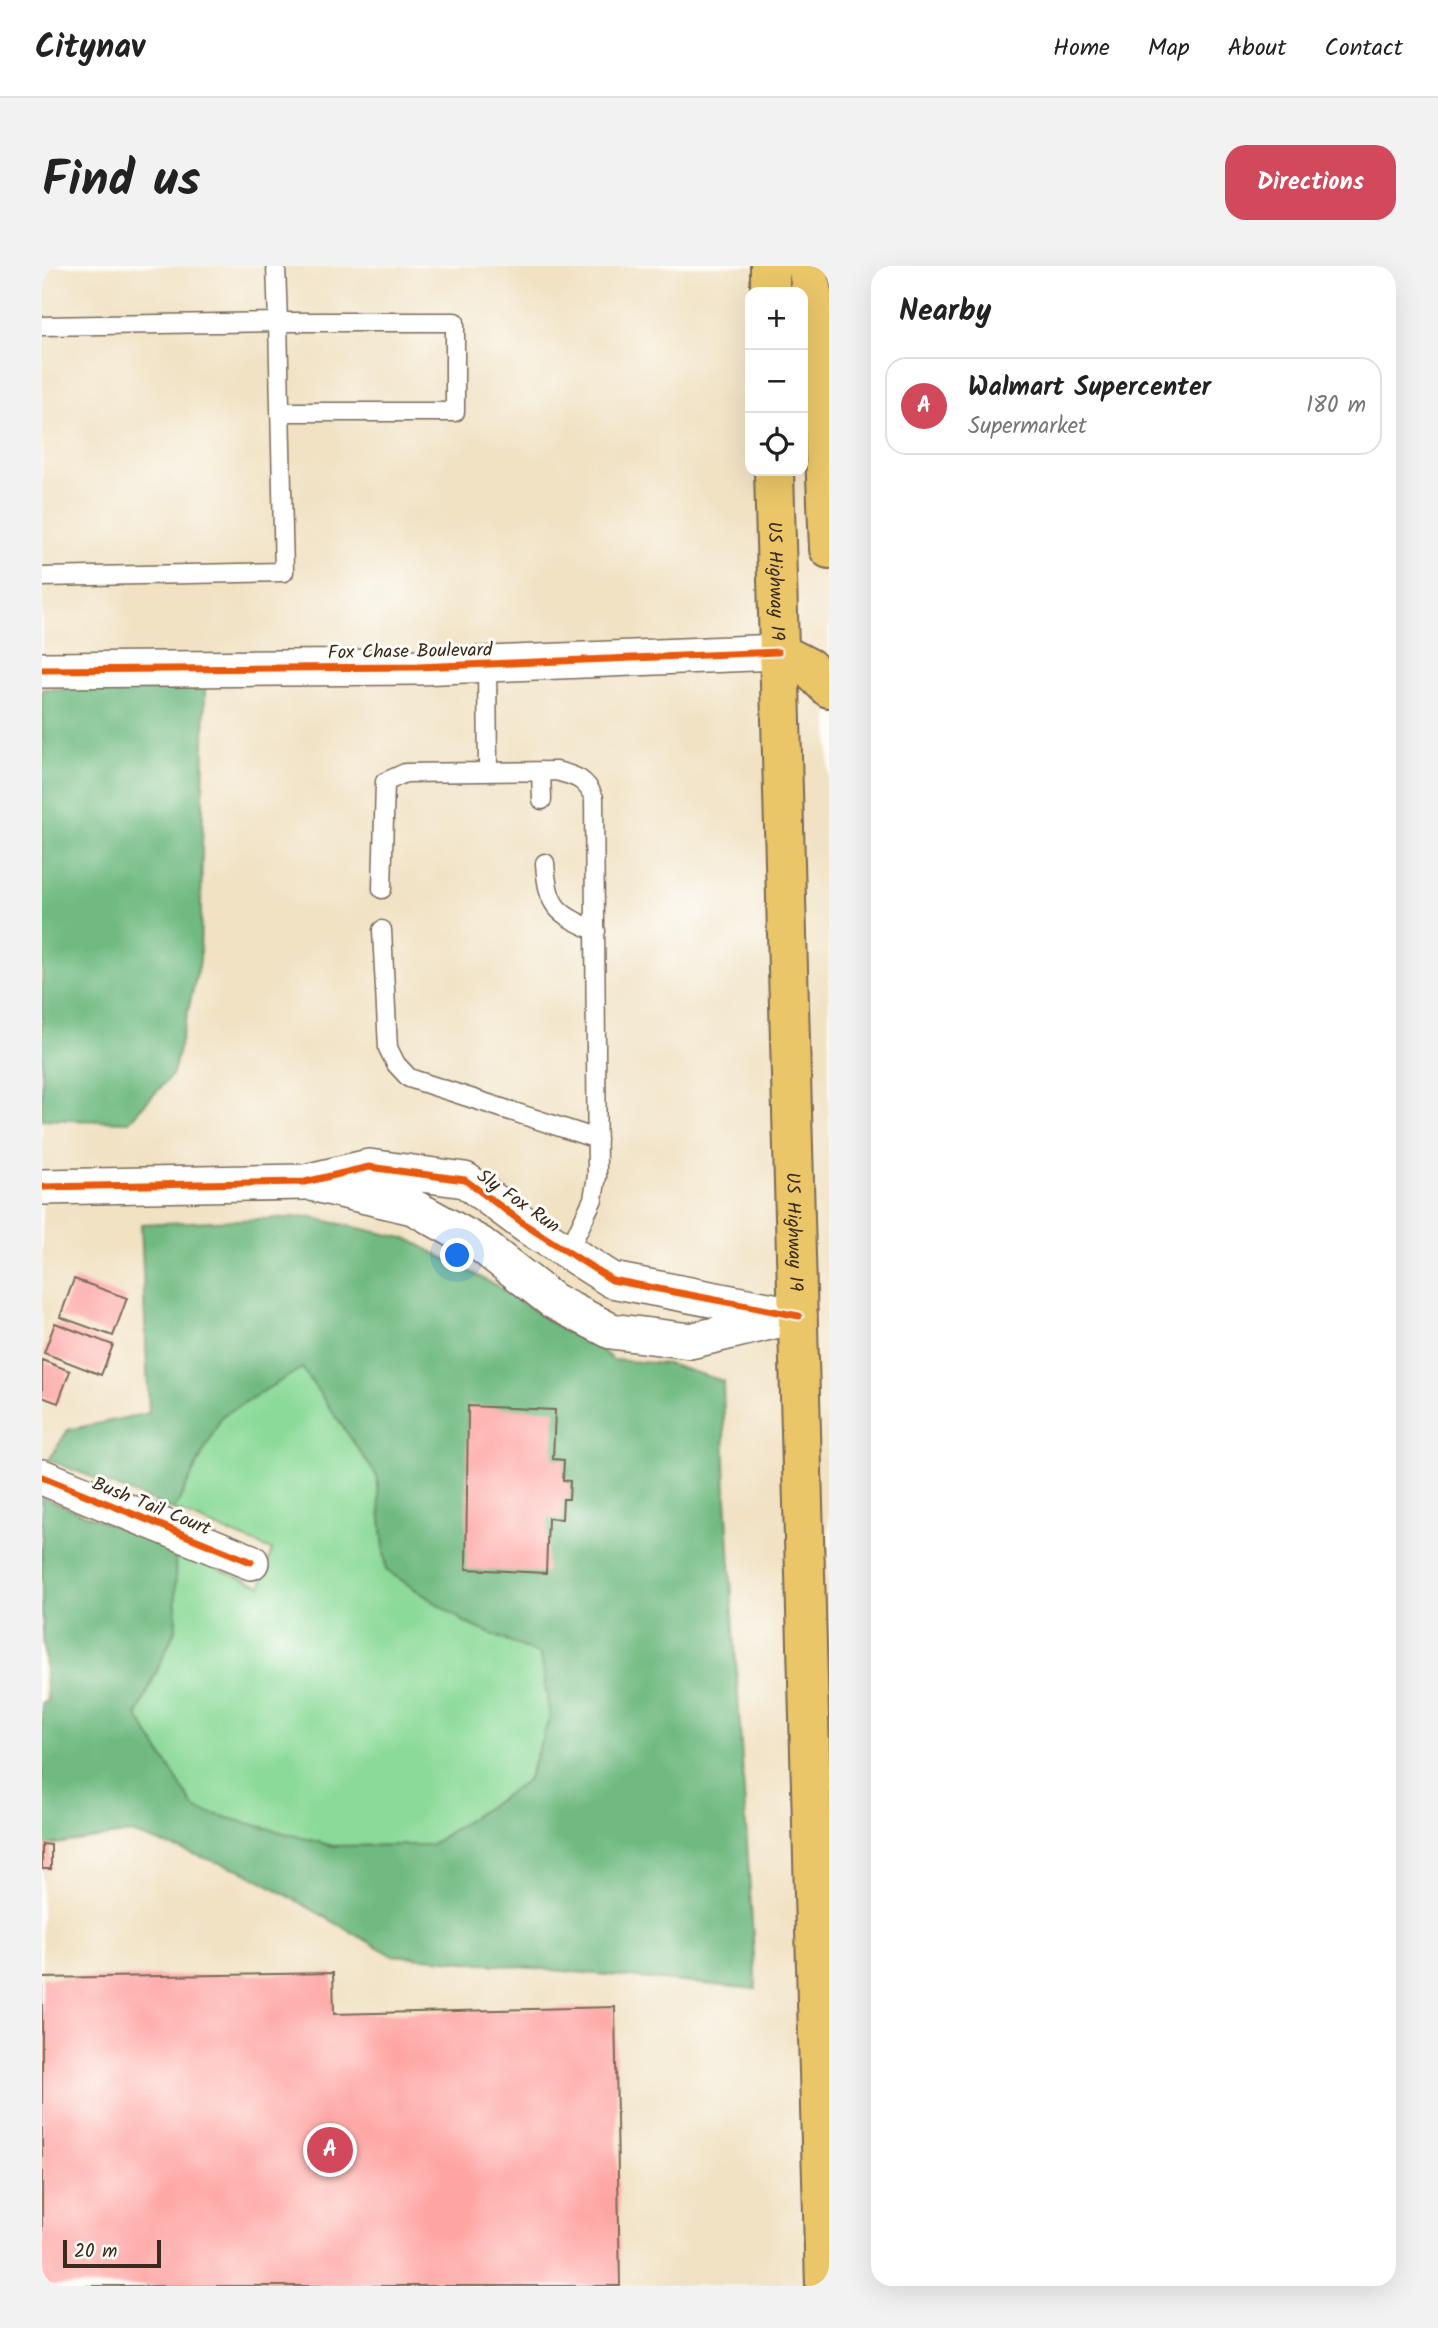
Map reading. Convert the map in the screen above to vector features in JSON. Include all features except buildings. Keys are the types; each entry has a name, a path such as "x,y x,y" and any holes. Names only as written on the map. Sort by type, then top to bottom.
{"highway":[{"path":"770,266 770,287"},
{"path":"807,266 820,337 829,549"},
{"name":"US Highway 19","path":"774,476 825,2286"},
{"path":"778,652 809,668 829,688"},
{"path":"799,1332 829,1427"}],"street":[{"name":"Fox Chase Boulevard","path":"42,670 487,664 778,652"},
{"name":"Sly Fox Run","path":"42,1187 304,1182 369,1167 465,1180 612,1280 799,1332"},
{"name":"Sly Fox Run","path":"304,1182 413,1207 480,1244 552,1301 611,1332 690,1341 799,1332"},
{"name":"Bush Tail Court","path":"42,1477 251,1562"}],"lane":[{"path":"42,577 284,572 276,266"},
{"path":"42,326 455,322 455,412 280,412"},
{"path":"487,664 488,771"},
{"path":"541,771 542,800"},
{"path":"382,889 385,782 405,773 556,771 579,777 588,784 594,798 597,1139 593,1199 568,1252"},
{"path":"545,863 551,903 562,916 596,931"},
{"path":"382,930 388,1048 396,1064 409,1078 597,1139"}],"green space":[{"path":"205,688 200,960 173,1074 128,1122 42,1119 42,689"},
{"path":"309,1217 408,1239 499,1287 571,1335 571,1331 591,1341 613,1360 668,1364 723,1381 726,1499 756,1989 392,1955 244,1871 131,1833 42,1846 42,1702 47,1701 42,1614 42,1497 175,1551 176,1628 137,1715 195,1809 333,1846 430,1845 527,1781 550,1717 541,1655 468,1624 386,1570 377,1476 302,1368 222,1416 174,1510 49,1460 68,1430 149,1413 141,1224"},
{"path":"302,1367 377,1476 386,1570 468,1624 541,1654 550,1717 527,1781 430,1845 333,1846 195,1809 137,1715 176,1628 175,1551 261,1586 272,1550 174,1510 222,1415"}],"cycle path":[{"path":"42,670 418,667 778,652"},
{"path":"42,1187 305,1182 369,1167 465,1180 527,1226 612,1280 799,1316"},
{"path":"42,1477 251,1562"}],"place":[{"name":"Walmart Supercenter","path":"330,2150"}]}
